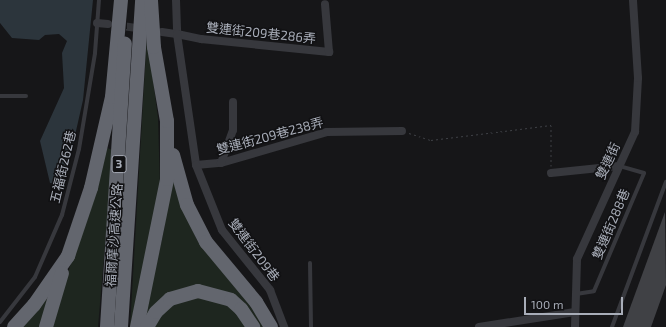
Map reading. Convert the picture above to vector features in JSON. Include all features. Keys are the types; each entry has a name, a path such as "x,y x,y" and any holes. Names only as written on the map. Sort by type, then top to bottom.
{"highway":[{"path":"46,327 105,135 121,0"},
{"name":"福爾摩沙高速公路","path":"107,327 121,141 127,0"},
{"name":"福爾摩沙高速公路","path":"121,327 142,0"},
{"path":"151,0 154,47 175,166 196,224 206,242 256,302 271,327"},
{"path":"137,327 167,179 166,121"},
{"path":"14,327 34,305 68,256"},
{"path":"147,327 156,312 170,299 198,291 230,300 241,309 253,327"}],"street":[{"path":"176,0 177,34 196,165"},
{"name":"雙連街","path":"575,327 577,259 635,132 638,78 633,0"},
{"name":"雙連街209巷286弄","path":"177,34 201,40 329,52 325,4"},
{"path":"97,23 108,24"},
{"path":"162,32 177,34"},
{"path":"221,163 233,130 233,102"},
{"name":"雙連街209巷238弄","path":"196,165 221,163 327,132 402,131"},
{"name":"雙連街209巷","path":"196,165 222,230 270,290 284,327"},
{"path":"551,173 619,166"},
{"path":"479,327 575,312"}],"lane":[{"name":"五福街262巷","path":"0,322 35,277 62,215 79,149 97,23 98,0"},
{"path":"0,96 26,96"},
{"name":"雙連街288巷","path":"576,294 594,291 644,173 619,166"},
{"path":"612,327 666,182"},
{"path":"310,263 312,327"}],"path":[{"path":"402,131 431,140 551,125 551,173"}],"shaded area":[{"path":"0,0 93,0 83,100 64,184 50,183 40,141 64,88 62,53 67,41 59,34 45,35 39,40 12,38 0,23"},
{"path":"147,34 158,118 160,188 130,327"},
{"path":"107,148 113,150 98,327 51,327"},
{"path":"171,169 177,194 197,240 267,327 258,327 206,287 144,320 164,230"},
{"path":"200,296 230,306 247,327 152,327 170,304"},
{"path":"46,297 50,298 42,327 23,327"}],"building":[{"path":"665,212 666,285 651,327 623,327"}],"tunnel":[{"path":"115,25 143,29"}]}
